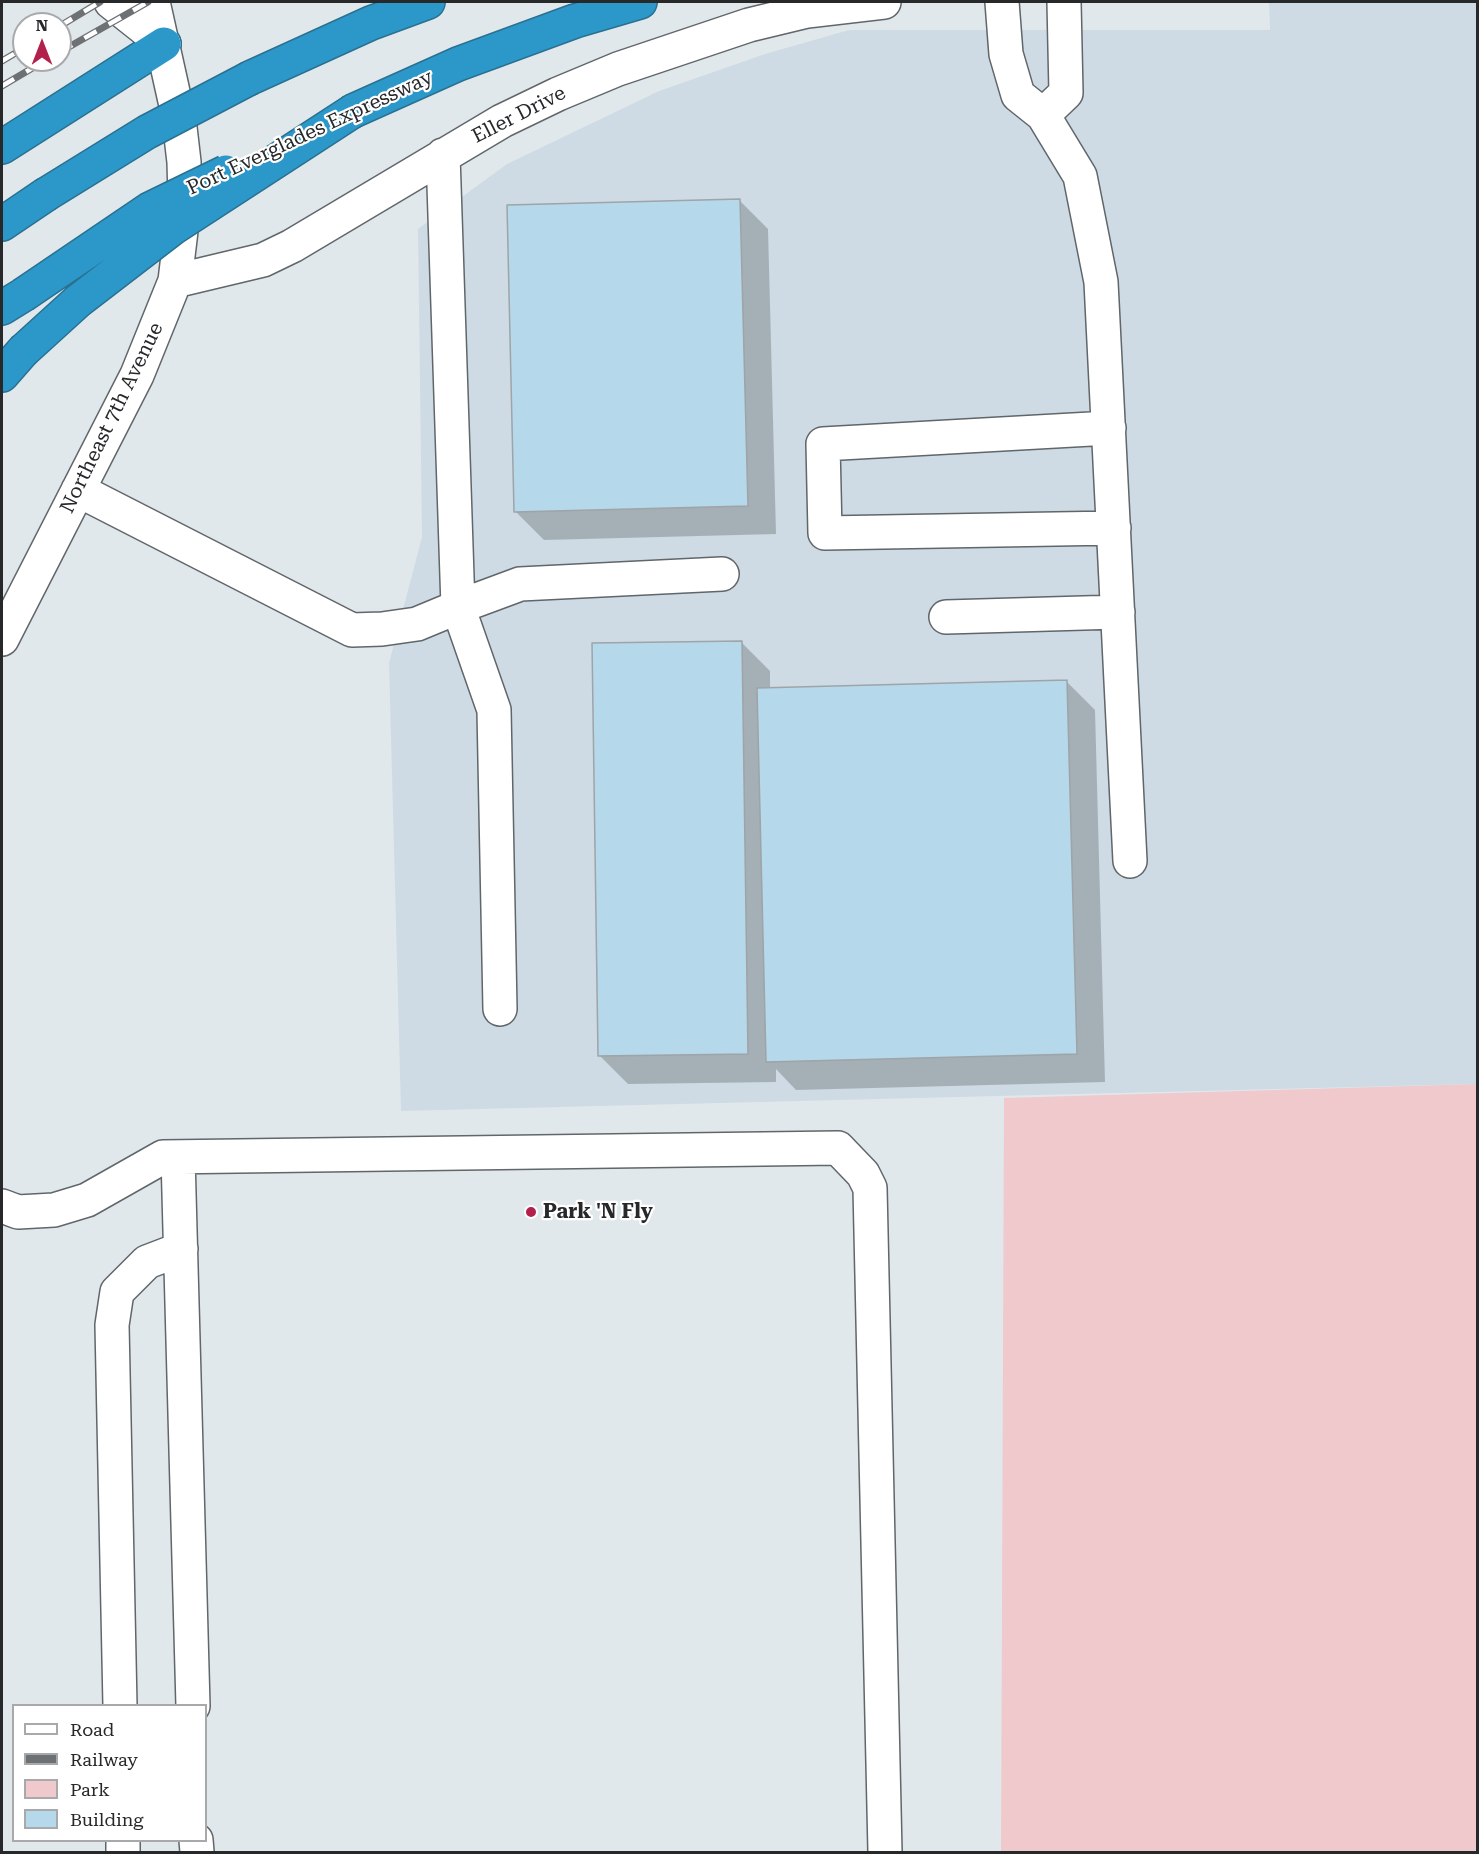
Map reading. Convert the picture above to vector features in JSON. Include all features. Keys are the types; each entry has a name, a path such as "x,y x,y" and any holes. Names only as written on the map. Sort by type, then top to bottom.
{"highway":[{"path":"2,224 147,132 250,78 371,23 428,2"},
{"name":"Port Everglades Expressway","path":"12,301 150,209 353,111 458,64 575,21 640,2"},
{"path":"2,147 164,44"},
{"path":"12,363 78,301 172,228 353,111"}],"street":[{"path":"111,2 164,44"},
{"name":"Northeast 7th Avenue","path":"2,639 137,375 175,281 185,197 184,162 179,119 153,2"},
{"name":"Eller Drive","path":"175,281 263,260 292,246 443,155 558,94 684,45 807,11 884,2"},
{"path":"1002,2 1006,54 1018,95 1043,115 1080,176 1101,282 1130,861"},
{"path":"1043,115 1066,93 1064,2"},
{"path":"443,155 458,607 494,710 500,1009"},
{"path":"1109,428 823,444 825,533 1114,528"},
{"path":"78,490 352,630 417,624 520,584 722,574"},
{"path":"946,617 1118,612"},
{"path":"2,1206 18,1212 54,1210 87,1200 163,1157 838,1148 863,1174 870,1188 885,1852"},
{"path":"178,1157 193,1704"},
{"path":"120,1704 112,1325 117,1292 147,1262 181,1249"}],"shaded area":[{"path":"1269,2 1477,2 1477,1084 401,1111 389,663 422,537 418,229 507,164 659,91 765,54 849,30 1270,30"}],"green space":[{"path":"1477,1084 1477,1852 1001,1852 1004,1098"}],"building":[{"path":"740,199 748,506 514,512 507,205"},
{"path":"742,641 748,1054 598,1056 592,643"},
{"path":"1067,680 1077,1054 766,1062 757,688"}],"railway":[{"path":"72,19 100,2"},
{"path":"72,45 148,2"},
{"path":"2,61 12,55"},
{"path":"2,86 26,72"}],"place":[{"name":"Park 'N Fly","path":"531,1212"}]}
